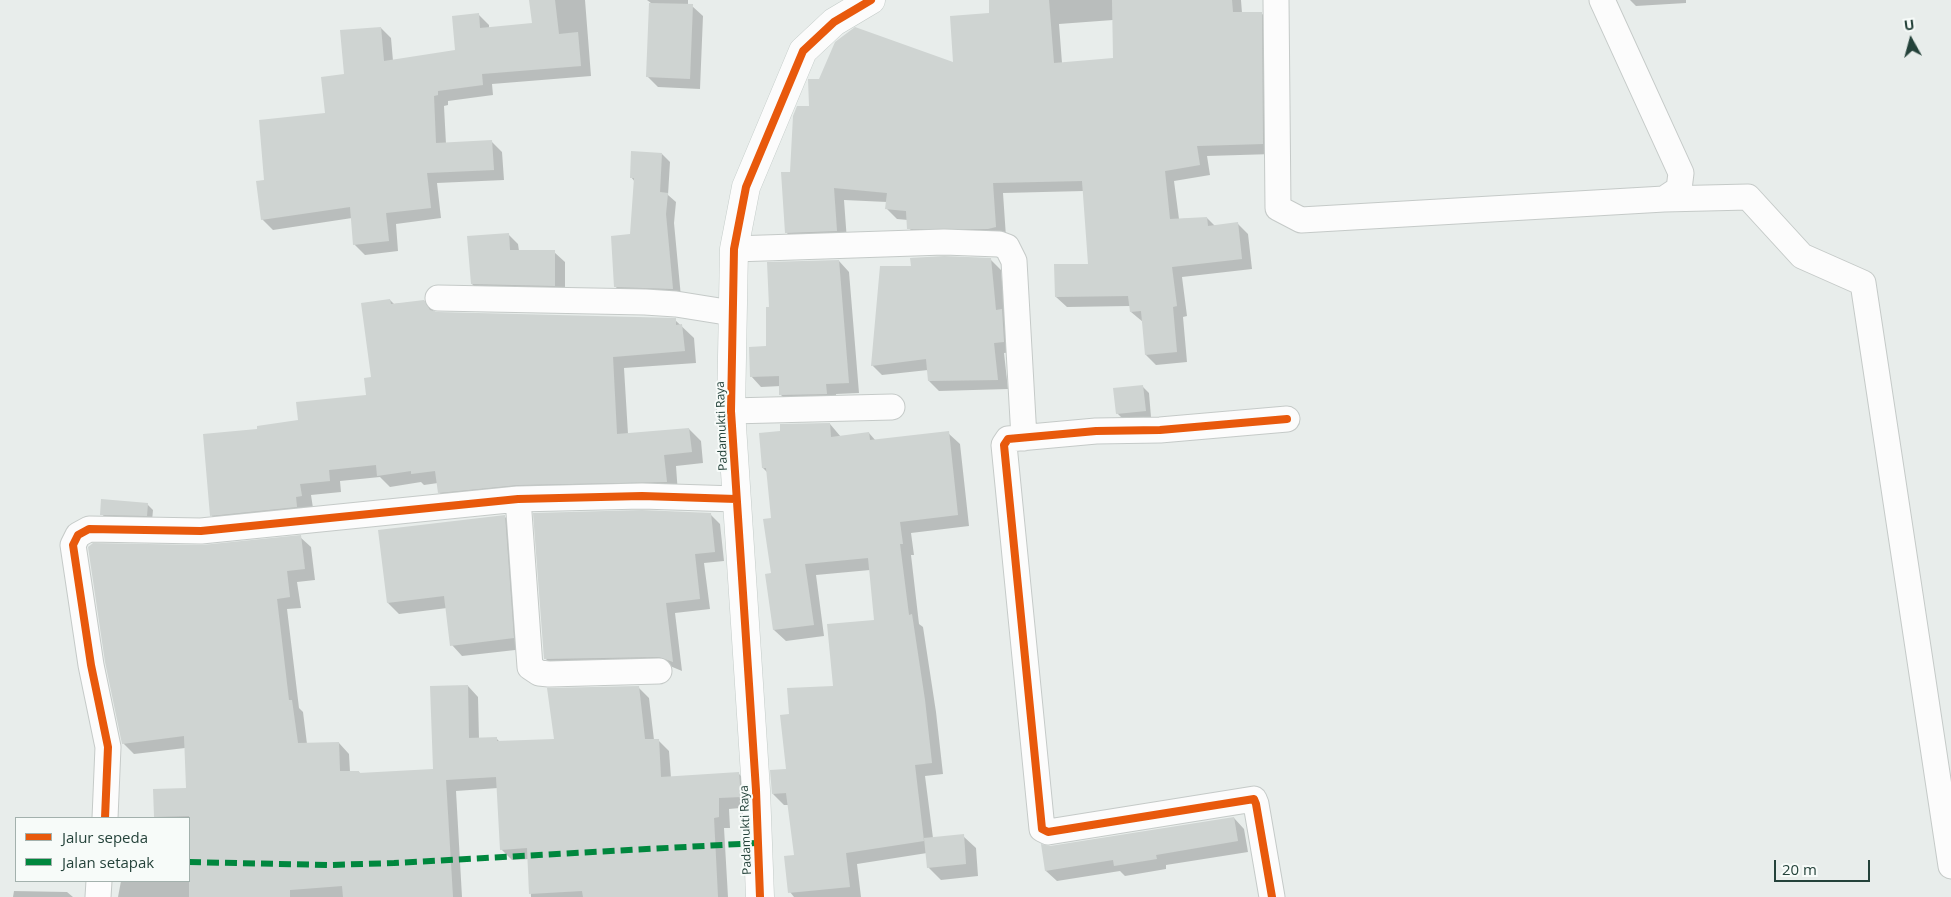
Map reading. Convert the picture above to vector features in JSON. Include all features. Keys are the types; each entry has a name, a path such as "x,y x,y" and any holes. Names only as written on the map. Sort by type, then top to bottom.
{"street":[{"name":"Padamukti Raya","path":"760,897 756,790 731,411 734,249 746,187 803,51 834,22 871,0"},
{"path":"1276,0 1278,208 1301,220 1664,199 1748,197 1802,256 1863,284 1951,866"},
{"path":"1602,0 1681,173 1680,189 1664,199"},
{"path":"734,249 944,242 999,244 1007,247 1014,261 1024,438"},
{"path":"438,298 645,302 676,304 732,314"},
{"path":"731,411 892,407"},
{"path":"1272,897 1254,799 1048,832 1042,829 1004,445 1006,440 1096,431 1160,430 1288,419"},
{"path":"105,817 108,747 91,665 73,545 78,535 89,529 201,531 518,499 642,496 736,499"},
{"path":"518,499 530,667 539,673 549,674 659,671"},
{"path":"98,897 99,882"}],"building":[{"path":"529,0 555,0 559,34 578,32 581,66 482,74 483,85 438,91 438,95 434,96 436,143 492,140 494,170 427,173 431,208 386,213 389,241 353,245 350,207 261,220 256,181 264,180 259,120 325,113 321,77 344,74 340,30 381,27 384,61 455,50 452,16 479,13 480,28 532,23"},
{"path":"989,0 1049,0 1054,63 1113,58 1112,0 1232,0 1233,12 1262,12 1263,144 1197,146 1200,165 1165,171 1170,219 1207,217 1208,226 1238,222 1242,259 1172,267 1177,306 1173,307 1177,352 1145,355 1141,311 1130,312 1128,296 1055,297 1054,264 1088,264 1082,181 993,183 996,227 988,229 907,229 906,211 885,209 887,193 834,188 837,231 785,233 781,172 790,172 793,116 797,106 809,106 808,79 819,79 835,42 855,27 953,62 950,16 989,13"},
{"path":"649,3 693,4 690,79 646,77"},
{"path":"631,151 662,153 660,192 668,193 666,214 673,289 614,287 611,236 630,234 634,178 630,178"},
{"path":"509,233 510,250 555,250 555,286 471,284 467,236"},
{"path":"944,256 991,258 996,310 1002,309 1004,342 994,343 998,380 928,381 926,359 871,366 880,266 911,266 910,258"},
{"path":"839,260 849,383 826,384 827,394 779,395 779,376 750,377 749,347 766,346 766,307 769,307 767,262"},
{"path":"390,299 391,304 424,300 430,310 438,312 676,318 676,325 682,324 685,351 613,357 617,434 689,428 692,452 664,455 667,482 518,485 438,493 435,471 411,474 411,471 377,476 376,465 329,470 330,481 300,484 302,496 296,497 297,507 210,516 203,434 257,429 257,426 298,420 296,402 366,395 364,378 371,377 361,303"},
{"path":"1143,385 1146,411 1116,414 1113,388"},
{"path":"830,423 831,437 869,432 870,440 949,431 958,515 900,522 903,544 900,544 909,615 912,614 932,763 915,765 924,841 846,853 850,887 788,893 784,856 794,855 786,793 772,794 770,770 786,769 780,715 789,714 787,688 833,686 827,624 874,620 868,558 805,564 814,625 773,630 765,574 771,573 763,519 771,518 766,468 762,468 759,433 780,431 780,424"},
{"path":"101,499 148,503 147,516 100,515"},
{"path":"642,510 711,513 715,552 695,554 700,599 666,603 673,662 659,657 544,659 533,513"},
{"path":"505,515 514,638 450,646 444,596 387,603 378,530"},
{"path":"301,535 305,569 287,571 290,597 277,599 289,700 292,700 298,743 339,742 340,771 359,771 359,773 433,769 430,686 468,685 469,738 497,737 497,741 554,739 547,688 639,686 645,739 659,739 661,777 739,772 741,797 719,798 719,817 714,818 718,897 583,897 582,891 529,894 527,848 500,850 496,777 446,780 453,897 343,897 342,886 290,890 290,897 189,897 190,817 154,817 153,789 186,788 184,736 122,744 105,662 88,547 93,543 202,545"},
{"path":"1234,817 1238,841 1156,855 1157,859 1114,866 1113,860 1045,871 1041,844 1050,846"},
{"path":"964,834 966,864 927,868 924,838"}],"marked path":[{"path":"190,862 331,865 394,863 757,843"}],"cycle path":[{"path":"760,897 756,790 731,411 734,249 746,187 803,51 834,22 871,0"},
{"path":"1272,897 1254,799 1048,832 1042,829 1004,445 1008,439 1096,431 1160,430 1287,419"},
{"path":"105,817 108,747 91,665 73,545 78,535 89,529 201,531 518,499 642,496 736,499"}]}
